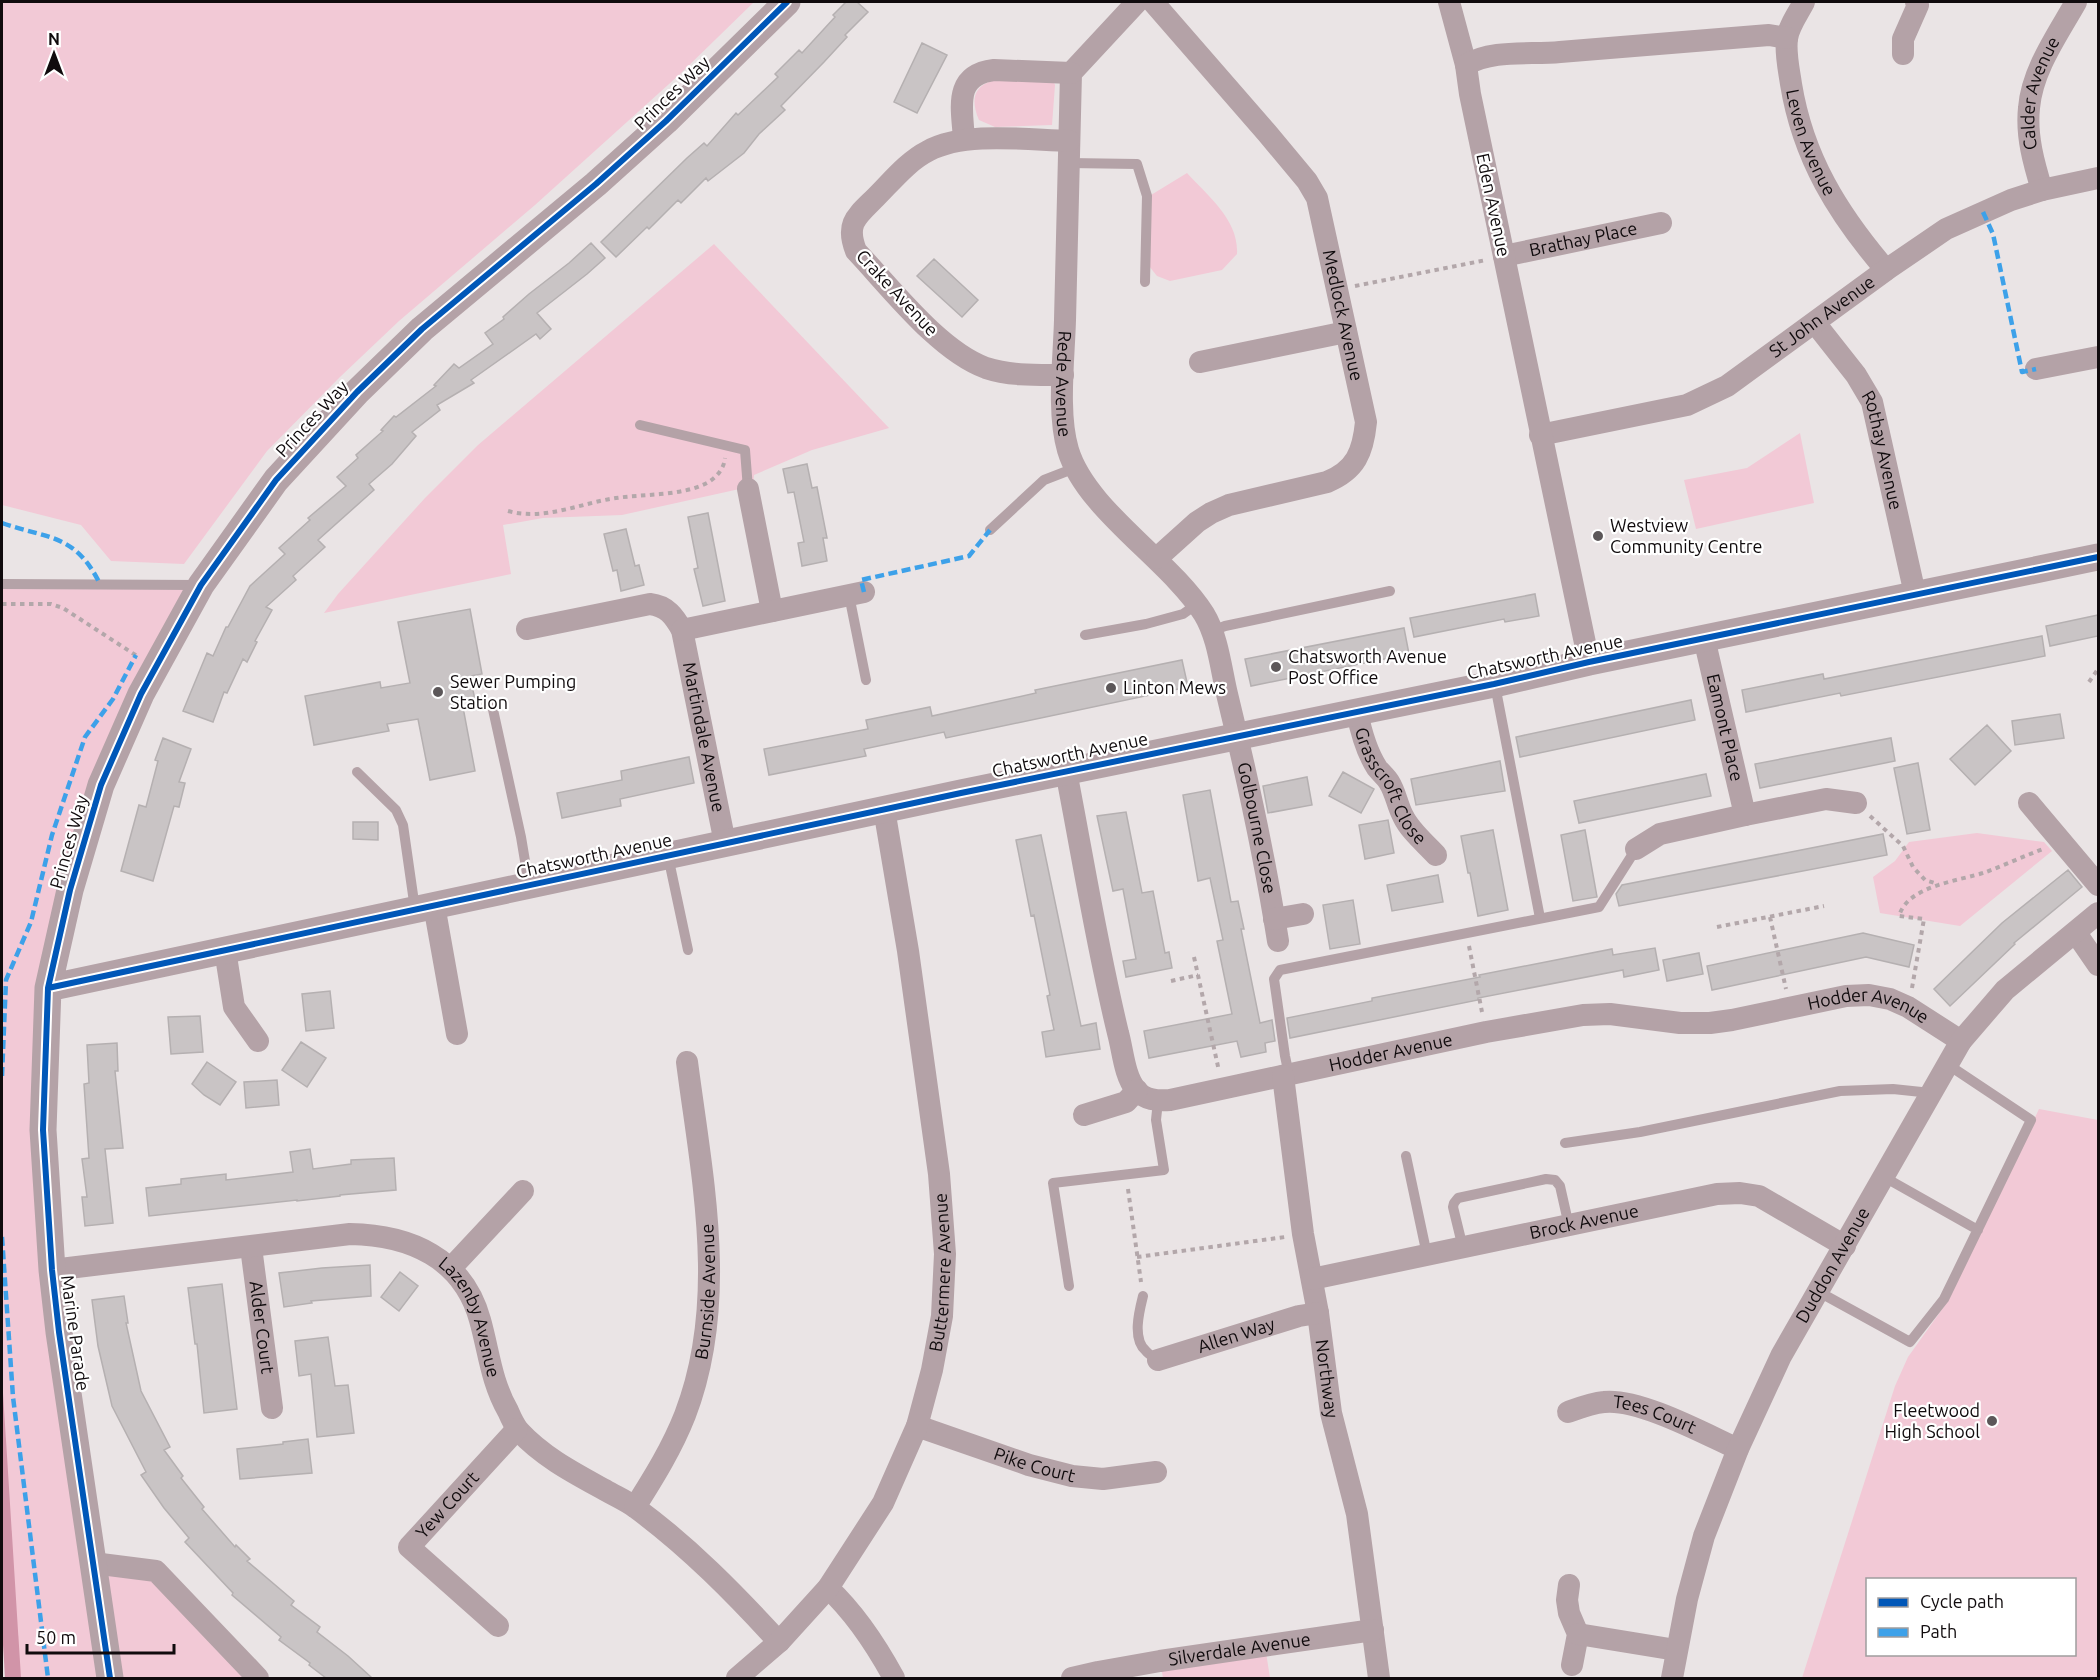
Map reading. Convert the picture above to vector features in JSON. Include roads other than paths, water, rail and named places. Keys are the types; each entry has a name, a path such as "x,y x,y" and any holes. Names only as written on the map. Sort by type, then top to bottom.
{"street":[{"name":"Princes Way","path":"48,988 70,890 101,785 119,741 155,668 201,585 276,480 357,392 422,329 596,184 666,121 787,2"},
{"path":"964,139 961,99 964,87 972,78 984,71 994,70 1071,73 1137,2"},
{"name":"Medlock Avenue","path":"1153,2 1307,181 1317,198 1366,422 1364,439 1352,466 1341,476 1327,482 1229,505 1211,513 1197,522 1157,558"},
{"name":"Eden Avenue","path":"1449,2 1466,65 1540,435 1589,662"},
{"path":"1466,65 1485,57 1769,35 1786,38 1804,2"},
{"path":"1903,54 1902,39 1918,6 1916,2"},
{"name":"Calder Avenue","path":"2042,190 2029,136 2029,106 2047,54 2076,2"},
{"name":"Leven Avenue","path":"1786,38 1795,105 1805,142 1840,212 1886,270"},
{"name":"Rede Avenue","path":"1071,73 1064,375 1065,432 1075,468 1093,494 1157,558 1197,604 1212,631 1238,737"},
{"name":"Crake Avenue","path":"1064,375 1020,375 986,368 961,356 939,339 856,251 850,237 852,225 859,213 915,159 928,150 964,139 1069,152"},
{"name":"St John Avenue","path":"1540,435 1687,405 1727,386 1946,229 2011,200 2042,190 2098,178"},
{"name":"Brathay Place","path":"1504,256 1662,223"},
{"name":"Rothay Avenue","path":"1815,323 1856,375 1872,402 1915,594"},
{"path":"1200,362 1346,332"},
{"path":"2036,369 2098,357"},
{"path":"748,489 772,611"},
{"name":"Chatsworth Avenue","path":"48,988 884,809 2098,557"},
{"path":"682,630 856,594"},
{"name":"Martindale Avenue","path":"527,629 650,604 660,605 675,617 682,630 725,843"},
{"name":"Eamont Place","path":"1704,638 1745,815"},
{"name":"Grasscroft Close","path":"1357,712 1361,735 1378,769 1388,780 1397,797 1402,814 1409,826 1436,855"},
{"name":"Golbourne Close","path":"1238,737 1276,930 1303,914"},
{"path":"1066,771 1108,994 1129,1078 1137,1090 1147,1098 1158,1101"},
{"path":"1636,849 1660,834 1745,815 1826,799 1856,803"},
{"path":"2029,803 2098,885"},
{"name":"Buttermere Avenue","path":"737,1678 779,1642 828,1588 883,1503 917,1426 932,1370 942,1316 945,1254 943,1216 908,951 884,809"},
{"path":"424,908 458,1034"},
{"name":"Duddon Avenue","path":"1672,1678 1676,1650 1704,1536 1738,1449 1781,1356 1960,1041 2005,990 2098,913"},
{"path":"2076,933 2098,965"},
{"path":"225,950 234,1007 258,1041"},
{"name":"Marine Parade","path":"48,988 43,1130 52,1270 110,1678"},
{"name":"Hodder Avenue","path":"1158,1101 1286,1076 1486,1032 1583,1015 1610,1014 1680,1023 1710,1023 1846,996 1869,995 1890,999 1908,1007 1960,1041"},
{"name":"Burnside Avenue","path":"635,1507 663,1464 685,1415 695,1385 708,1310 711,1269 687,1062"},
{"name":"Northway","path":"1286,1076 1303,1234 1318,1313 1331,1413 1357,1514 1379,1678"},
{"path":"1084,1115 1126,1102 1137,1090"},
{"path":"451,1268 523,1191"},
{"name":"Brock Avenue","path":"1312,1279 1717,1194 1740,1193 1759,1196 1845,1246"},
{"name":"Lazenby Avenue","path":"52,1270 350,1234 375,1234 424,1249 451,1268 468,1291 480,1319 492,1376 517,1429 563,1467 635,1507 696,1558 779,1642"},
{"name":"Alder Court","path":"251,1247 272,1408"},
{"name":"Allen Way","path":"1158,1360 1299,1316 1318,1313"},
{"name":"Tees Court","path":"1568,1412 1604,1401 1630,1403 1649,1409 1738,1449"},
{"name":"Pike Court","path":"917,1426 1008,1458 1072,1476 1102,1479 1156,1472"},
{"name":"Yew Court","path":"498,1626 409,1547 517,1429"},
{"path":"93,1563 156,1571 258,1678"},
{"path":"1569,1585 1567,1600 1569,1613 1578,1634 1572,1665"},
{"path":"828,1588 844,1603 862,1626 894,1678"},
{"name":"Silverdale Avenue","path":"1072,1678 1098,1672 1161,1670 1373,1630"},
{"path":"1578,1634 1676,1650"}],"lane":[{"path":"1069,152 1137,164 1147,196 1145,282"},
{"path":"640,425 745,450 748,489"},
{"path":"990,530 1044,480 1075,468"},
{"path":"2,584 201,585"},
{"path":"1212,631 1225,626 1390,591"},
{"path":"856,594 867,680"},
{"path":"1085,635 1146,624 1184,614 1197,604"},
{"path":"1494,684 1540,918"},
{"path":"492,705 521,837 529,885"},
{"path":"357,772 396,810 403,825 424,908"},
{"path":"1286,1076 1274,980 1280,970 1599,907 1636,849"},
{"path":"668,856 688,950"},
{"path":"1819,1292 1910,1342 1944,1299 2031,1120 1946,1064"},
{"path":"1565,1143 1640,1132 1840,1091 1893,1089 1930,1093"},
{"path":"1070,1286 1053,1183 1164,1170 1156,1120 1158,1101"},
{"path":"1406,1156 1427,1256"},
{"path":"1884,1177 1978,1230"},
{"path":"1463,1248 1453,1207 1458,1198 1546,1179 1555,1180 1560,1186 1569,1226"},
{"path":"1143,1296 1138,1314 1138,1336 1144,1350 1158,1360"}],"place":[{"name":"Westview Community Centre","path":"1598,536"},
{"name":"Chatsworth Avenue Post Office","path":"1276,667"},
{"name":"Linton Mews","path":"1111,688"},
{"name":"Sewer Pumping Station","path":"438,692"},
{"name":"Fleetwood High School","path":"1992,1421"}]}
